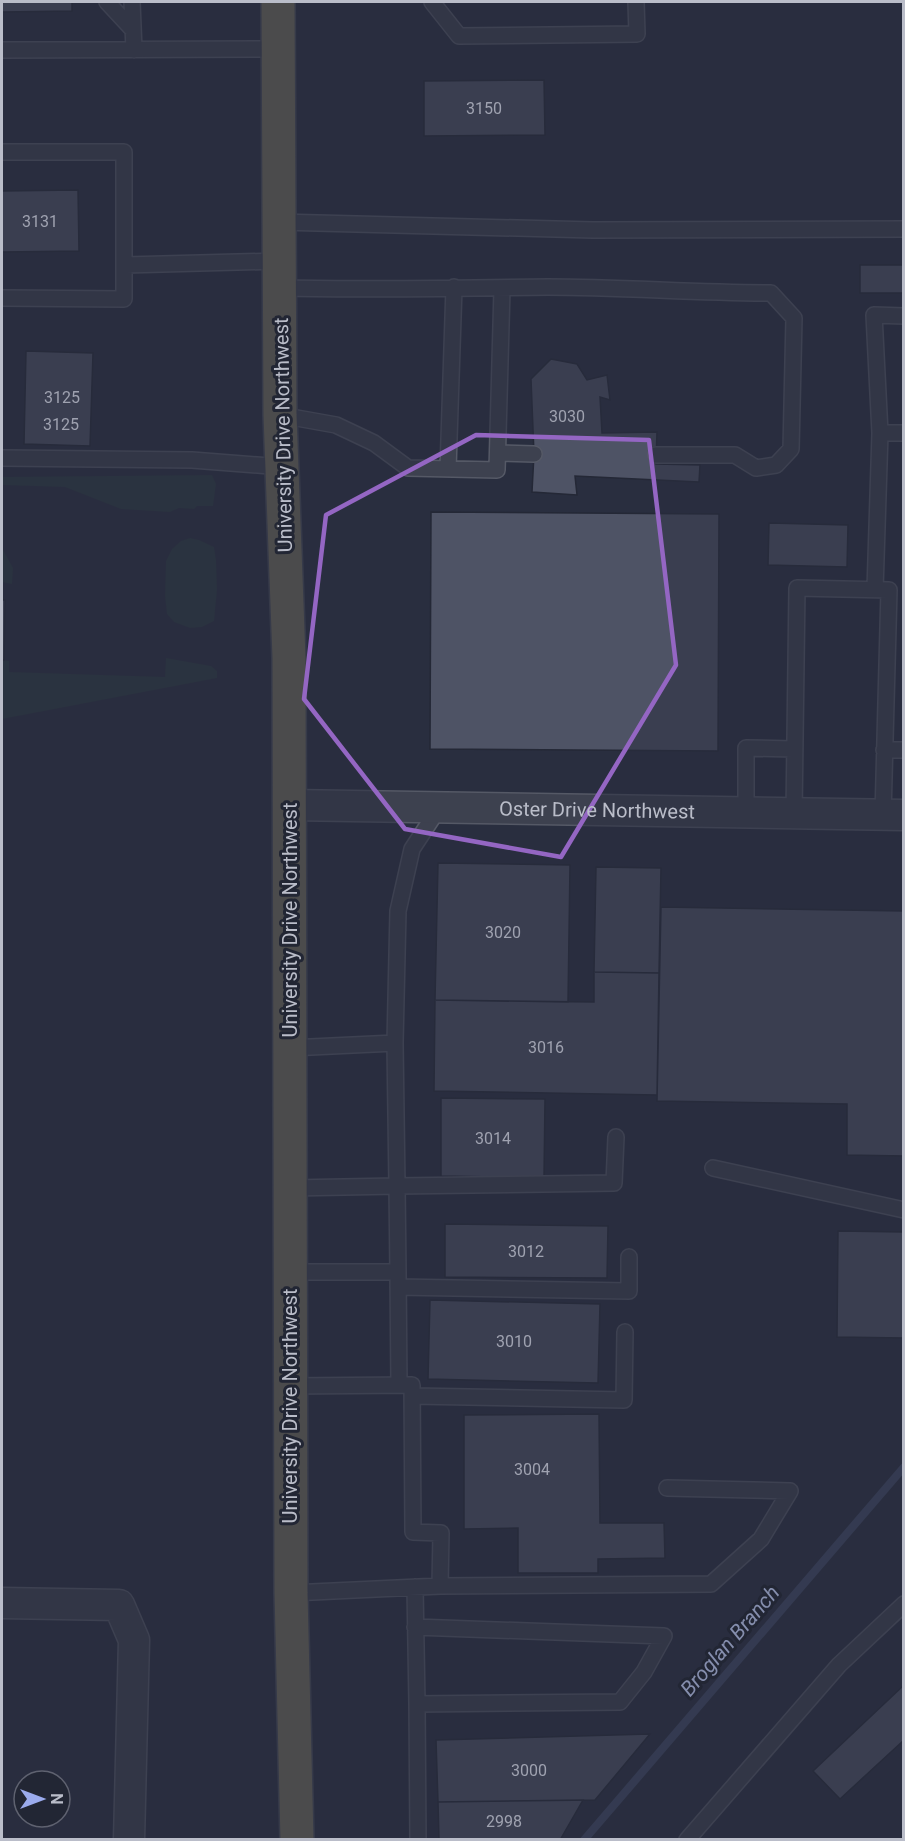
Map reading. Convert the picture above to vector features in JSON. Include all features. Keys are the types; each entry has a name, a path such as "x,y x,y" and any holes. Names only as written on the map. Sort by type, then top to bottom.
{"highway":[{"name":"University Drive Northwest","path":"278,2 280,415 289,658 291,1593 297,1839"}],"street":[{"name":"Oster Drive Northwest","path":"289,805 893,815"},
{"path":"2,1603 119,1605 134,1640 129,1839"}],"lane":[{"path":"107,2 133,30"},
{"path":"132,2 134,50"},
{"path":"432,2 459,36 471,36 637,34 636,2"},
{"path":"2,50 278,49"},
{"path":"2,152 124,152 125,265 124,299 2,298"},
{"path":"279,222 593,230 903,229"},
{"path":"125,265 279,274 387,290 549,287 771,293 794,318 791,449 776,465 756,468 735,455 657,455"},
{"path":"448,469 454,287"},
{"path":"280,415 336,424 374,443 408,468 497,470 502,289"},
{"path":"875,590 880,433 874,315 903,316"},
{"path":"880,433 903,433"},
{"path":"498,453 534,454"},
{"path":"2,458 192,460 282,467"},
{"path":"795,813 797,588 889,590 884,750 893,815"},
{"path":"746,813 746,748 794,749"},
{"path":"884,750 903,750"},
{"path":"399,1385 395,1043 398,911 412,849 439,808"},
{"path":"290,1048 395,1043"},
{"path":"291,1188 614,1183 616,1137"},
{"path":"713,1168 903,1210"},
{"path":"290,1272 629,1291 629,1257"},
{"path":"413,1396 624,1400 625,1332"},
{"path":"290,1386 412,1385 413,1532 441,1533 440,1586"},
{"path":"291,1593 440,1586 711,1584 761,1539 790,1491 667,1488"},
{"path":"415,1587 418,1839"},
{"path":"687,1839 839,1665 903,1604"},
{"path":"415,1627 664,1636 644,1672 620,1702 417,1704"}],"highlighted area":[{"path":"476,435 649,440 676,665 561,857 405,829 304,699 326,515"}],"shaded area":[{"path":"212,475 216,484 213,506 197,506 194,509 179,508 170,512 121,509 65,487 2,485 2,477"},
{"path":"190,538 214,547 217,590 214,621 202,627 190,628 174,622 167,614 165,596 166,561 172,549 181,541"},
{"path":"2,548 13,568 12,584 2,582"},
{"path":"166,658 211,666 217,671 217,678 2,719 2,660 9,661 9,672 165,677"}],"building":[{"path":"2,2 72,2 72,11 2,12"},
{"path":"544,80 545,135 424,136 424,81"},
{"path":"78,190 79,251 2,252 2,191"},
{"path":"860,265 904,265 904,293 860,293"},
{"path":"26,351 93,353 90,446 24,444"},
{"path":"551,359 577,364 587,380 607,375 610,400 600,397 602,433 657,432 656,464 700,465 699,482 575,476 577,495 532,492 534,454 531,379"},
{"path":"431,512 719,514 718,751 430,749"},
{"path":"769,523 848,525 847,567 768,565"},
{"path":"2,600 5,600 4,660 2,660"},
{"path":"438,863 570,865 568,1002 435,1000"},
{"path":"596,867 661,868 659,973 594,972"},
{"path":"661,907 904,911 904,1156 847,1155 847,1104 657,1101"},
{"path":"594,972 659,973 657,1095 434,1091 435,1000 594,1002"},
{"path":"441,1098 545,1099 544,1178 441,1176"},
{"path":"445,1224 608,1226 607,1278 445,1277"},
{"path":"838,1231 904,1232 904,1338 837,1337"},
{"path":"430,1300 600,1304 598,1383 428,1379"},
{"path":"599,1414 600,1523 664,1523 665,1558 598,1559 598,1573 518,1573 518,1528 464,1529 464,1415"},
{"path":"904,1685 904,1740 840,1799 813,1771"},
{"path":"650,1734 595,1800 438,1802 436,1740"},
{"path":"583,1800 560,1840 439,1840 438,1802"}],"waterway":[{"name":"Broglan Branch","path":"584,1840 904,1467"}]}
